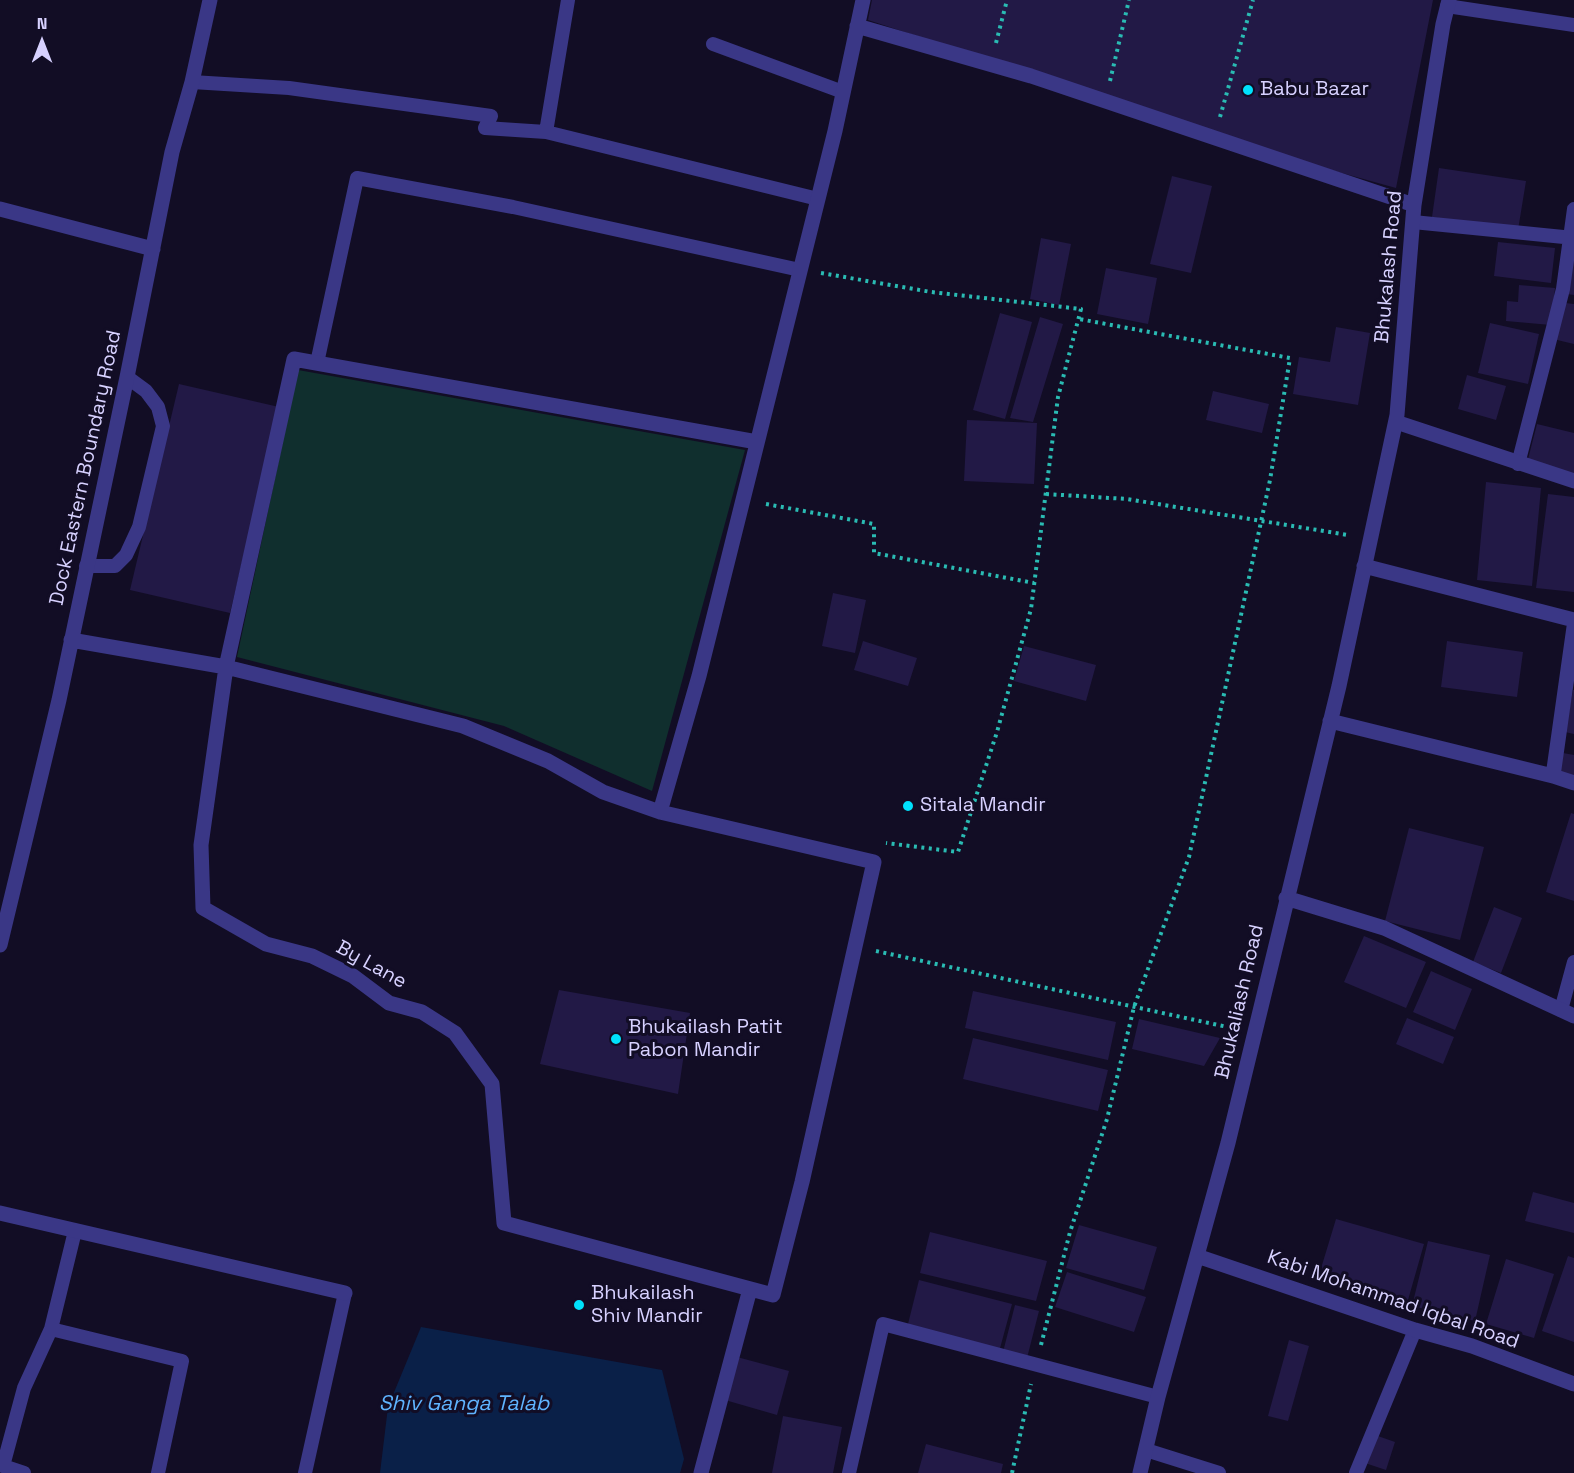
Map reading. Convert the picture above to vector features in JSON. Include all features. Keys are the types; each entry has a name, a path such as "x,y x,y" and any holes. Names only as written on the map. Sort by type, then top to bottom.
{"street":[{"name":"Dock Eastern Boundary Road","path":"0,945 59,700 172,152 192,81 210,0"},
{"path":"660,812 699,676 743,500 818,199 863,0"},
{"name":"Bhukalash Road","path":"1370,538 1396,422 1414,205 1448,3"},
{"path":"857,26 1106,101 1414,205"},
{"path":"0,209 153,249"},
{"path":"226,667 294,360 757,442"},
{"path":"1396,422 1574,481"},
{"name":"Bhukaliash Road","path":"1140,1473 1158,1397 1228,1143 1330,721 1370,538"},
{"path":"1364,566 1574,620"},
{"path":"1553,776 1574,627"},
{"path":"71,640 226,667 462,726 548,761 603,792 660,812 874,862 802,1182 773,1295 750,1289 701,1473"},
{"name":"By Lane","path":"226,667 201,845 203,908 266,944 312,957 353,976 389,1003 422,1012 455,1033 492,1084 504,1223 750,1289"},
{"path":"1330,721 1574,783"},
{"path":"1286,898 1384,928 1567,1013"},
{"path":"0,1213 345,1293"},
{"name":"Kabi Mohammad Iqbal Road","path":"1197,1256 1415,1330 1472,1346 1574,1384"}],"lane":[{"path":"546,132 568,0"},
{"path":"1448,3 1574,25"},
{"path":"713,44 843,92"},
{"path":"192,81 289,88 491,116 485,128 546,132 818,199"},
{"path":"317,363 357,178 513,207 800,270"},
{"path":"1518,464 1563,289 1572,237 1574,209"},
{"path":"1413,222 1572,237"},
{"path":"86,566 115,566 126,555 139,527 157,456 163,426 158,407 146,391 127,377"},
{"path":"1567,1013 1574,962"},
{"path":"24,1473 3,1466 24,1388 51,1329 75,1230"},
{"path":"305,1473 345,1293"},
{"path":"849,1473 883,1324 1158,1397"},
{"path":"51,1329 182,1361 158,1473"},
{"path":"1356,1473 1415,1330"},
{"path":"1146,1450 1219,1473"}],"path":[{"path":"990,65 1007,0"},
{"path":"1106,101 1129,0"},
{"path":"1214,138 1253,0"},
{"path":"800,270 931,292 1082,309 1058,397 1031,609 997,732 958,852 887,842 874,862"},
{"path":"1012,1473 1035,1365 1070,1232 1107,1119 1134,1007 1189,857 1270,480 1290,357 1079,319"},
{"path":"1046,494 1127,499 1370,538"},
{"path":"743,500 874,524 874,553 1034,583"},
{"path":"854,946 1254,1032"}],"green space":[{"path":"298,370 745,450 652,791 504,726 237,657"}],"water":[{"name":"Shiv Ganga Talab","path":"421,1327 662,1370 684,1459 680,1473 380,1473 388,1407"}],"building":[{"name":"Babu Bazar","path":"872,0 1433,0 1396,188 1295,160 868,20"},
{"path":"1439,168 1526,181 1518,230 1432,217"},
{"path":"1172,176 1212,186 1191,273 1150,264"},
{"path":"1041,238 1071,244 1059,305 1030,299"},
{"path":"1498,242 1555,248 1551,283 1494,276"},
{"path":"1574,260 1574,295 1567,294"},
{"path":"1106,268 1157,278 1148,324 1097,314"},
{"path":"1519,285 1555,288 1551,325 1506,321 1507,301 1518,302"},
{"path":"1565,303 1574,304 1574,344 1553,339"},
{"path":"1000,313 1032,322 1005,419 973,410"},
{"path":"1040,317 1063,324 1033,422 1010,418"},
{"path":"1490,323 1539,334 1528,384 1478,373"},
{"path":"1336,327 1370,333 1358,405 1293,394 1299,357 1330,362"},
{"path":"1467,375 1506,386 1496,420 1458,409"},
{"path":"179,384 279,407 230,613 130,590"},
{"path":"1213,391 1269,404 1262,433 1206,420"},
{"path":"967,420 1037,423 1034,484 964,481"},
{"path":"1537,424 1574,433 1574,476 1527,463"},
{"path":"1486,482 1541,488 1532,586 1477,580"},
{"path":"1548,494 1574,497 1574,592 1536,588"},
{"path":"833,593 866,600 855,653 822,646"},
{"path":"863,641 917,658 908,686 854,670"},
{"path":"1447,641 1523,652 1517,697 1441,687"},
{"path":"1024,646 1096,665 1086,701 1014,681"},
{"path":"1574,690 1574,734 1565,732"},
{"path":"1563,753 1574,755 1574,778 1558,774"},
{"path":"1571,813 1574,814 1574,901 1546,892"},
{"path":"1409,828 1484,847 1460,940 1385,921"},
{"path":"1494,907 1522,918 1501,973 1473,962"},
{"path":"1364,936 1426,962 1406,1008 1344,982"},
{"path":"1431,971 1472,989 1455,1030 1413,1012"},
{"name":"Bhukailash Patit Pabon Mandir","path":"559,990 690,1013 678,1094 540,1064"},
{"path":"973,991 1116,1022 1108,1060 965,1028"},
{"path":"1407,1018 1454,1037 1443,1064 1396,1044"},
{"path":"1139,1019 1220,1038 1204,1066 1132,1049"},
{"path":"973,1038 1108,1070 1098,1111 963,1079"},
{"path":"1533,1192 1574,1203 1574,1233 1525,1221"},
{"path":"1336,1219 1424,1244 1408,1300 1319,1275"},
{"path":"1079,1225 1157,1247 1144,1290 1066,1268"},
{"path":"930,1232 1047,1261 1036,1301 920,1273"},
{"path":"1428,1241 1490,1255 1475,1321 1412,1306"},
{"path":"1568,1256 1574,1258 1574,1342 1542,1331"},
{"path":"1506,1259 1554,1274 1534,1338 1486,1324"},
{"path":"1067,1272 1146,1297 1134,1332 1055,1307"},
{"path":"919,1280 1012,1304 999,1352 907,1328"},
{"path":"1015,1305 1039,1311 1027,1358 1003,1352"},
{"path":"1289,1340 1309,1346 1288,1421 1268,1416"},
{"path":"737,1357 789,1371 777,1415 725,1400"},
{"path":"783,1416 842,1427 833,1473 772,1473"},
{"path":"1375,1435 1395,1442 1386,1470 1365,1463"},
{"path":"926,1444 1003,1464 1001,1473 918,1473"}],"place":[{"name":"Babu Bazar","path":"1248,90"},
{"name":"Sitala Mandir","path":"908,806"},
{"name":"Bhukailash Patit Pabon Mandir","path":"616,1039"},
{"name":"Bhukailash Shiv Mandir","path":"579,1305"}]}
